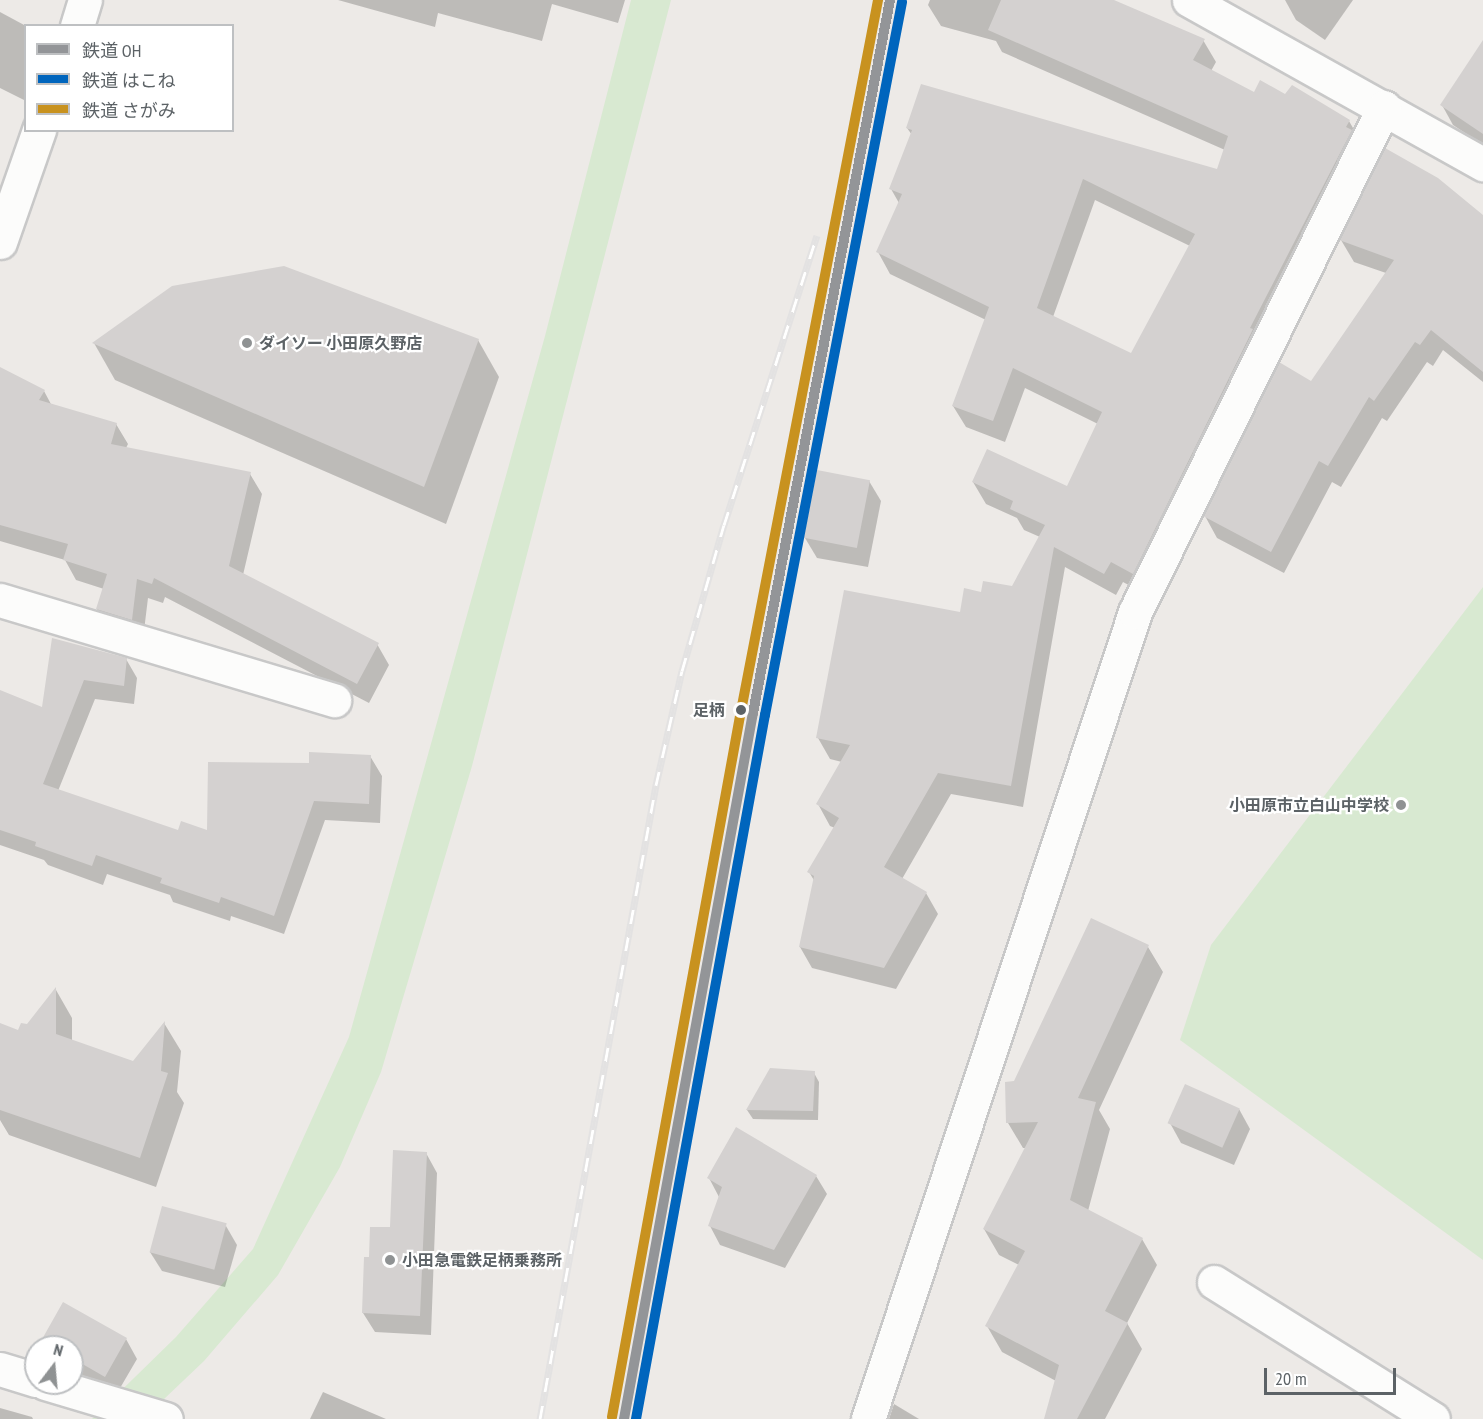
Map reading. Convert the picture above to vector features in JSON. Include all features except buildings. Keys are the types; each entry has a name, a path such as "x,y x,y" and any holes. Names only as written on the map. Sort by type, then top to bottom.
{"street":[{"path":"77,24 86,0"},
{"path":"1189,0 1483,164"},
{"path":"868,1419 1136,612 1384,107"},
{"path":"0,242 38,132"},
{"path":"0,600 334,700"},
{"path":"1214,1282 1433,1419"},
{"path":"0,1370 24,1377"},
{"path":"84,1395 166,1419"}],"green space":[{"path":"631,0 671,0 472,766 381,1072 340,1167 278,1275 204,1361 143,1419 92,1419 176,1337 253,1249 349,1037 545,336"},
{"name":"小田原市立白山中学校","path":"1483,587 1483,1260 1180,1040 1211,945"}],"railway":[{"path":"540,1419 656,785 682,671 724,525 817,236"}],"rail line":[{"name":"さがみ","path":"612,1417 741,711 878,0"},
{"name":"OH","path":"624,1419 753,713 890,0"},
{"name":"はこね","path":"636,1419 765,715 902,2"}],"place":[{"name":"ダイソー 小田原久野店","path":"247,343"},
{"name":"足柄","path":"741,710"},
{"name":"小田原市立白山中学校","path":"1401,805"},
{"name":"小田急電鉄足柄乗務所","path":"390,1260"}]}
